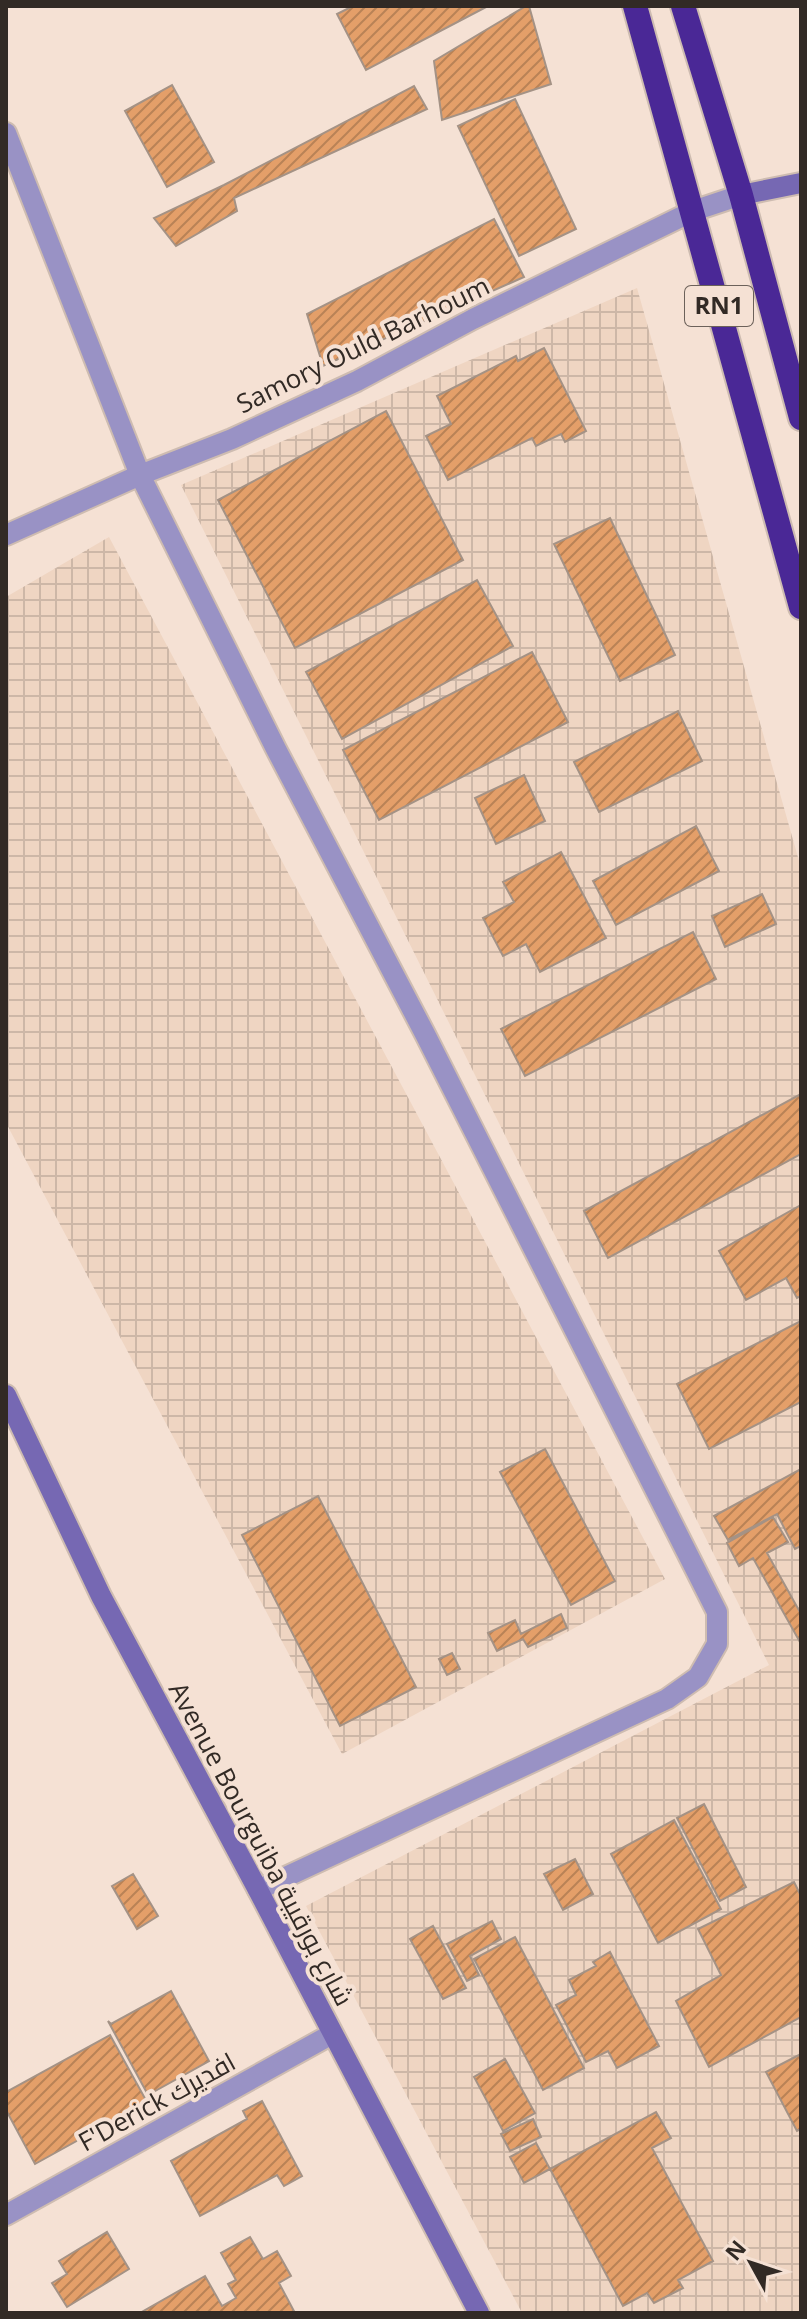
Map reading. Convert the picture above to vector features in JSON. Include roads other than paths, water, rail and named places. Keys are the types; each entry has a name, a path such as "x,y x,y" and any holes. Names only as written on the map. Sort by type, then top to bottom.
{"highway":[{"name":"RN1","path":"635,6 801,607"},
{"name":"RN1","path":"683,6 741,195 801,418"}],"street":[{"path":"6,133 140,475 276,749 425,1034 717,1612 717,1644 698,1677 667,1699 258,1890"},
{"path":"741,195 801,183"},
{"name":"Samory Ould Barhoum","path":"6,535 140,475 232,439 357,381 473,319 693,211 741,195"},
{"name":"Avenue Bourguiba شارع بورقيبة","path":"6,1395 101,1596 479,2313"},
{"name":"F'Derick افديرك","path":"6,2215 332,2034"}]}
